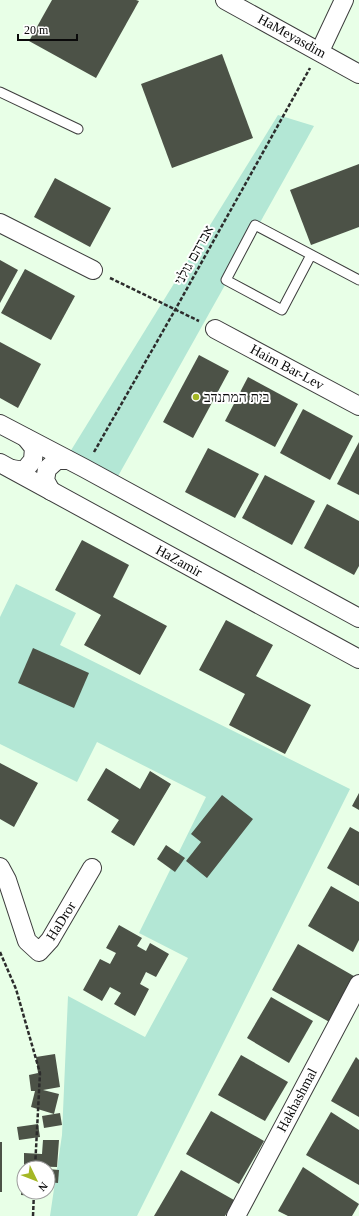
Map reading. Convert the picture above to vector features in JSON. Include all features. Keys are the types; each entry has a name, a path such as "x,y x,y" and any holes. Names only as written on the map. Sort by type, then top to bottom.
{"street":[{"name":"HaMeyasdim","path":"225,0 320,51 359,74"},
{"path":"320,51 344,0"},
{"path":"0,223 93,270"},
{"name":"Haim Bar-Lev","path":"215,329 359,406"},
{"path":"0,424 84,468 359,618"},
{"path":"6,466 24,471 33,460 34,448 26,438"},
{"path":"51,491 45,480 47,469 56,460 68,460"},
{"name":"HaZamir","path":"6,466 359,659"},
{"name":"HaDror","path":"0,867 7,880 27,941 39,952 50,940 92,868"},
{"name":"Hakhashmal","path":"236,1216 359,984"}],"lane":[{"path":"0,92 78,129"},
{"path":"311,255 282,310 226,280 255,225 359,280"}],"path":[{"name":"אברהם גולני","path":"84,468 176,310 320,51"},
{"path":"93,270 215,329"},
{"path":"0,952 16,989 40,1073 35,1160"},
{"path":"33,1216 34,1200"}],"shaded area":[{"path":"278,115 314,126 117,478 70,452"},
{"path":"16,584 76,613 60,645 350,789 137,1216 50,1216 52,1200 56,1200 56,1176 62,1135 68,996 145,1037 188,958 139,933 206,797 97,742 77,782 0,744 0,617"}],"building":[{"path":"52,0 139,1 96,78 29,41"},
{"path":"222,54 253,138 172,168 141,84"},
{"path":"359,164 359,227 311,245 290,190"},
{"path":"55,178 111,208 90,247 34,217"},
{"path":"0,260 18,270 0,303"},
{"path":"25,269 75,296 51,340 1,313"},
{"path":"0,342 41,364 18,408 0,398"},
{"name":"בית המתנדב","path":"199,355 229,371 193,438 163,422"},
{"path":"248,377 298,404 275,447 225,421"},
{"path":"303,409 353,436 330,480 280,453"},
{"path":"359,442 359,495 337,484"},
{"path":"208,448 259,474 235,518 185,492"},
{"path":"265,475 315,501 292,545 242,518"},
{"path":"327,504 359,521 359,566 354,575 304,548"},
{"path":"82,540 129,565 113,597 167,626 140,675 84,645 101,615 55,590"},
{"path":"226,620 273,645 256,676 311,705 285,754 229,725 245,694 199,670"},
{"path":"33,648 89,673 74,708 18,683"},
{"path":"0,763 38,783 14,827 0,819"},
{"path":"106,768 140,789 150,771 171,784 134,846 111,832 119,820 87,800"},
{"path":"359,793 359,810 352,806"},
{"path":"222,795 253,819 207,878 186,861 201,842 191,834"},
{"path":"350,827 359,832 359,886 327,868"},
{"path":"166,845 185,858 175,872 157,859"},
{"path":"331,886 359,902 359,940 353,952 308,926"},
{"path":"119,925 142,938 137,946 146,951 150,943 169,954 156,977 146,972 140,984 149,989 135,1016 114,1004 121,993 110,987 102,1001 83,990 100,959 110,964 116,953 106,948"},
{"path":"298,944 359,979 333,1024 272,990"},
{"path":"271,997 313,1021 289,1063 247,1038"},
{"path":"55,1054 60,1087 43,1090 59,1094 54,1114 31,1107 35,1091 31,1091 29,1075 38,1073 36,1057"},
{"path":"241,1055 288,1082 265,1121 218,1095"},
{"path":"356,1057 359,1060 359,1117 331,1101"},
{"path":"211,1111 264,1141 239,1184 186,1154"},
{"path":"331,1112 359,1130 359,1185 306,1155"},
{"path":"60,1113 62,1125 44,1128 42,1116"},
{"path":"38,1124 40,1137 19,1140 17,1127"},
{"path":"43,1140 59,1140 57,1167 56,1160 24,1160 24,1153 42,1154"},
{"path":"0,1142 2,1142 2,1192 0,1192"},
{"path":"303,1167 359,1204 352,1216 288,1216 278,1211"},
{"path":"56,1170 59,1170 58,1183 56,1183"},
{"path":"181,1170 234,1200 225,1216 154,1216"}],"place":[{"name":"בית המתנדב","path":"196,397"}]}
